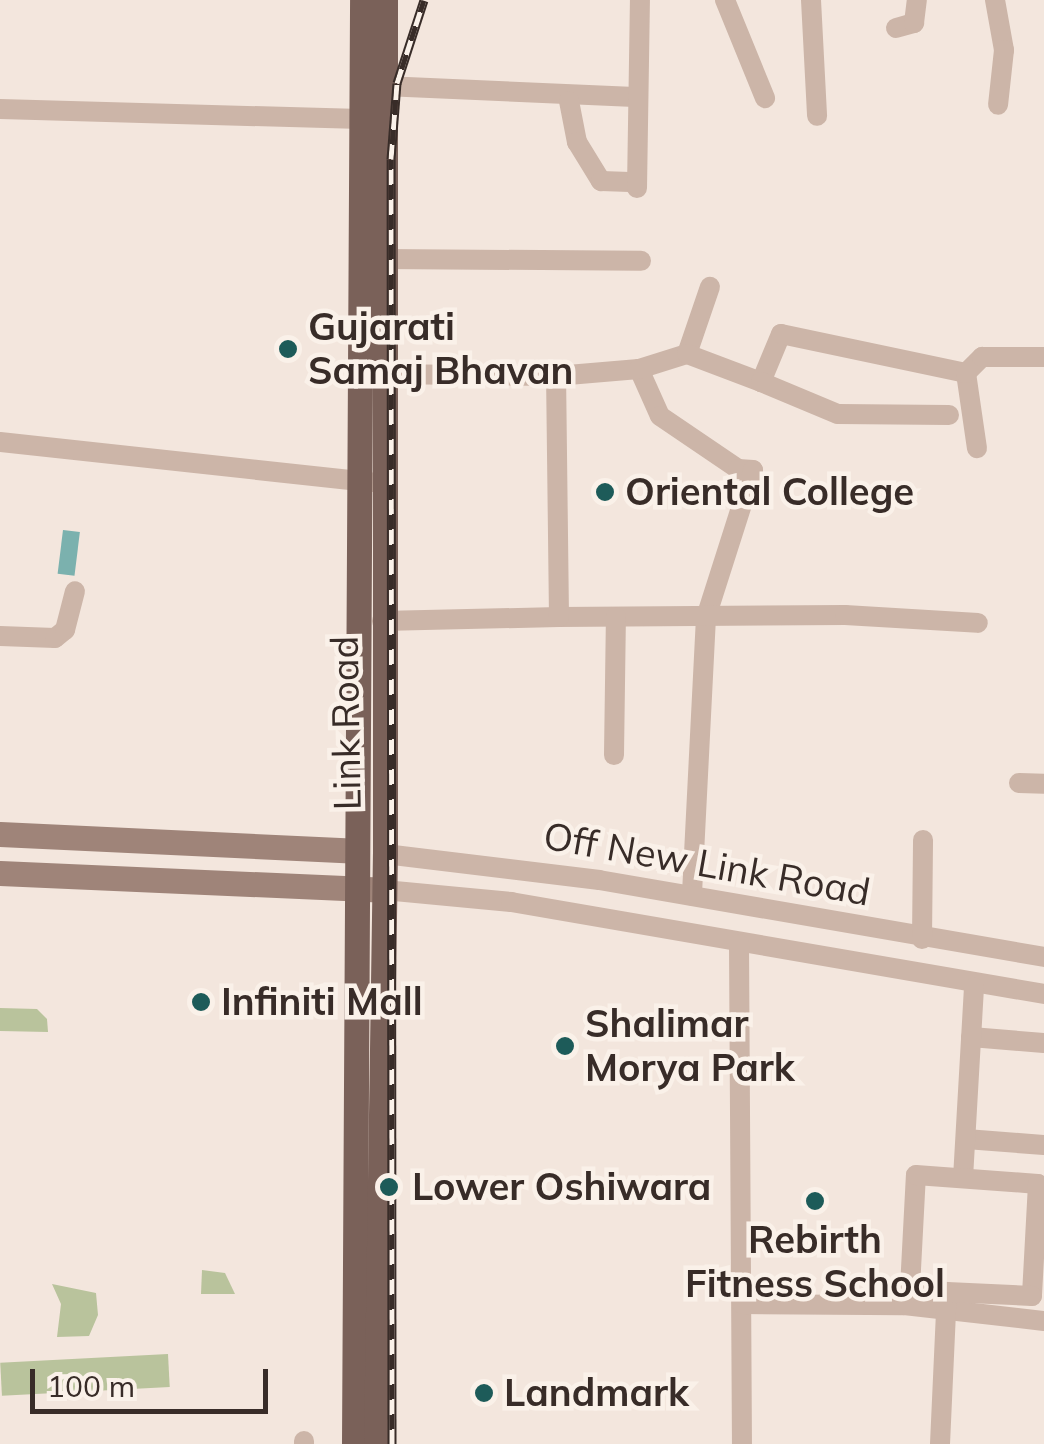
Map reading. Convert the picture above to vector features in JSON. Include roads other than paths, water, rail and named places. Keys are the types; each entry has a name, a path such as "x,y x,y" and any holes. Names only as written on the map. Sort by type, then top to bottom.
{"main road":[{"name":"Link Road","path":"362,0 377,71 361,118 370,482 382,621 385,854 376,1444"},
{"name":"Link Road","path":"354,1444 355,888 370,482 383,374 384,259 377,71 385,0"},
{"path":"0,834 356,850"},
{"name":"Off New Link Road","path":"356,850 385,854"},
{"path":"0,872 384,890"}],"street":[{"path":"568,101 577,142 601,182 637,185 635,97 640,0"},
{"path":"725,0 765,98"},
{"path":"811,0 817,116"},
{"path":"896,28 914,23 917,0"},
{"path":"995,0 1004,50 998,106"},
{"path":"377,71 635,97"},
{"path":"0,109 361,118"},
{"path":"384,259 641,260"},
{"path":"687,354 710,287"},
{"path":"762,382 781,334 966,373"},
{"path":"383,374 556,376 639,369 687,354 838,414 948,415"},
{"path":"966,373 982,357 1044,358"},
{"path":"639,369 660,416 738,468 753,470 706,617 692,896"},
{"path":"966,373 977,448"},
{"path":"556,376 559,617"},
{"path":"0,442 370,482"},
{"path":"0,636 55,638 65,630 75,592"},
{"path":"382,621 845,615 978,623"},
{"path":"614,755 616,617"},
{"path":"1019,783 1044,784"},
{"path":"922,939 924,840"},
{"name":"Off New Link Road","path":"385,854 692,896 922,939 1044,957"},
{"path":"384,890 511,902 974,986 1044,994"},
{"path":"740,944 742,1444"},
{"path":"963,1178 974,986"},
{"path":"971,1038 1044,1043"},
{"path":"966,1139 1044,1145"},
{"path":"742,1304 904,1305 946,1302 1032,1296 1041,1185 916,1174 910,1288 946,1302 1044,1320"},
{"path":"940,1444 946,1302"}],"water":[{"path":"63,530 80,532 75,576 58,574"}],"railway":[{"path":"392,1444 391,159 397,83 424,0"}],"place":[{"name":"Gujarati Samaj Bhavan","path":"288,349"},
{"name":"Oriental College","path":"605,492"},
{"name":"Infiniti Mall","path":"201,1002"},
{"name":"Shalimar Morya Park","path":"565,1046"},
{"name":"Lower Oshiwara","path":"389,1187"},
{"name":"Rebirth Fitness School","path":"815,1201"},
{"name":"Landmark","path":"484,1393"}]}
